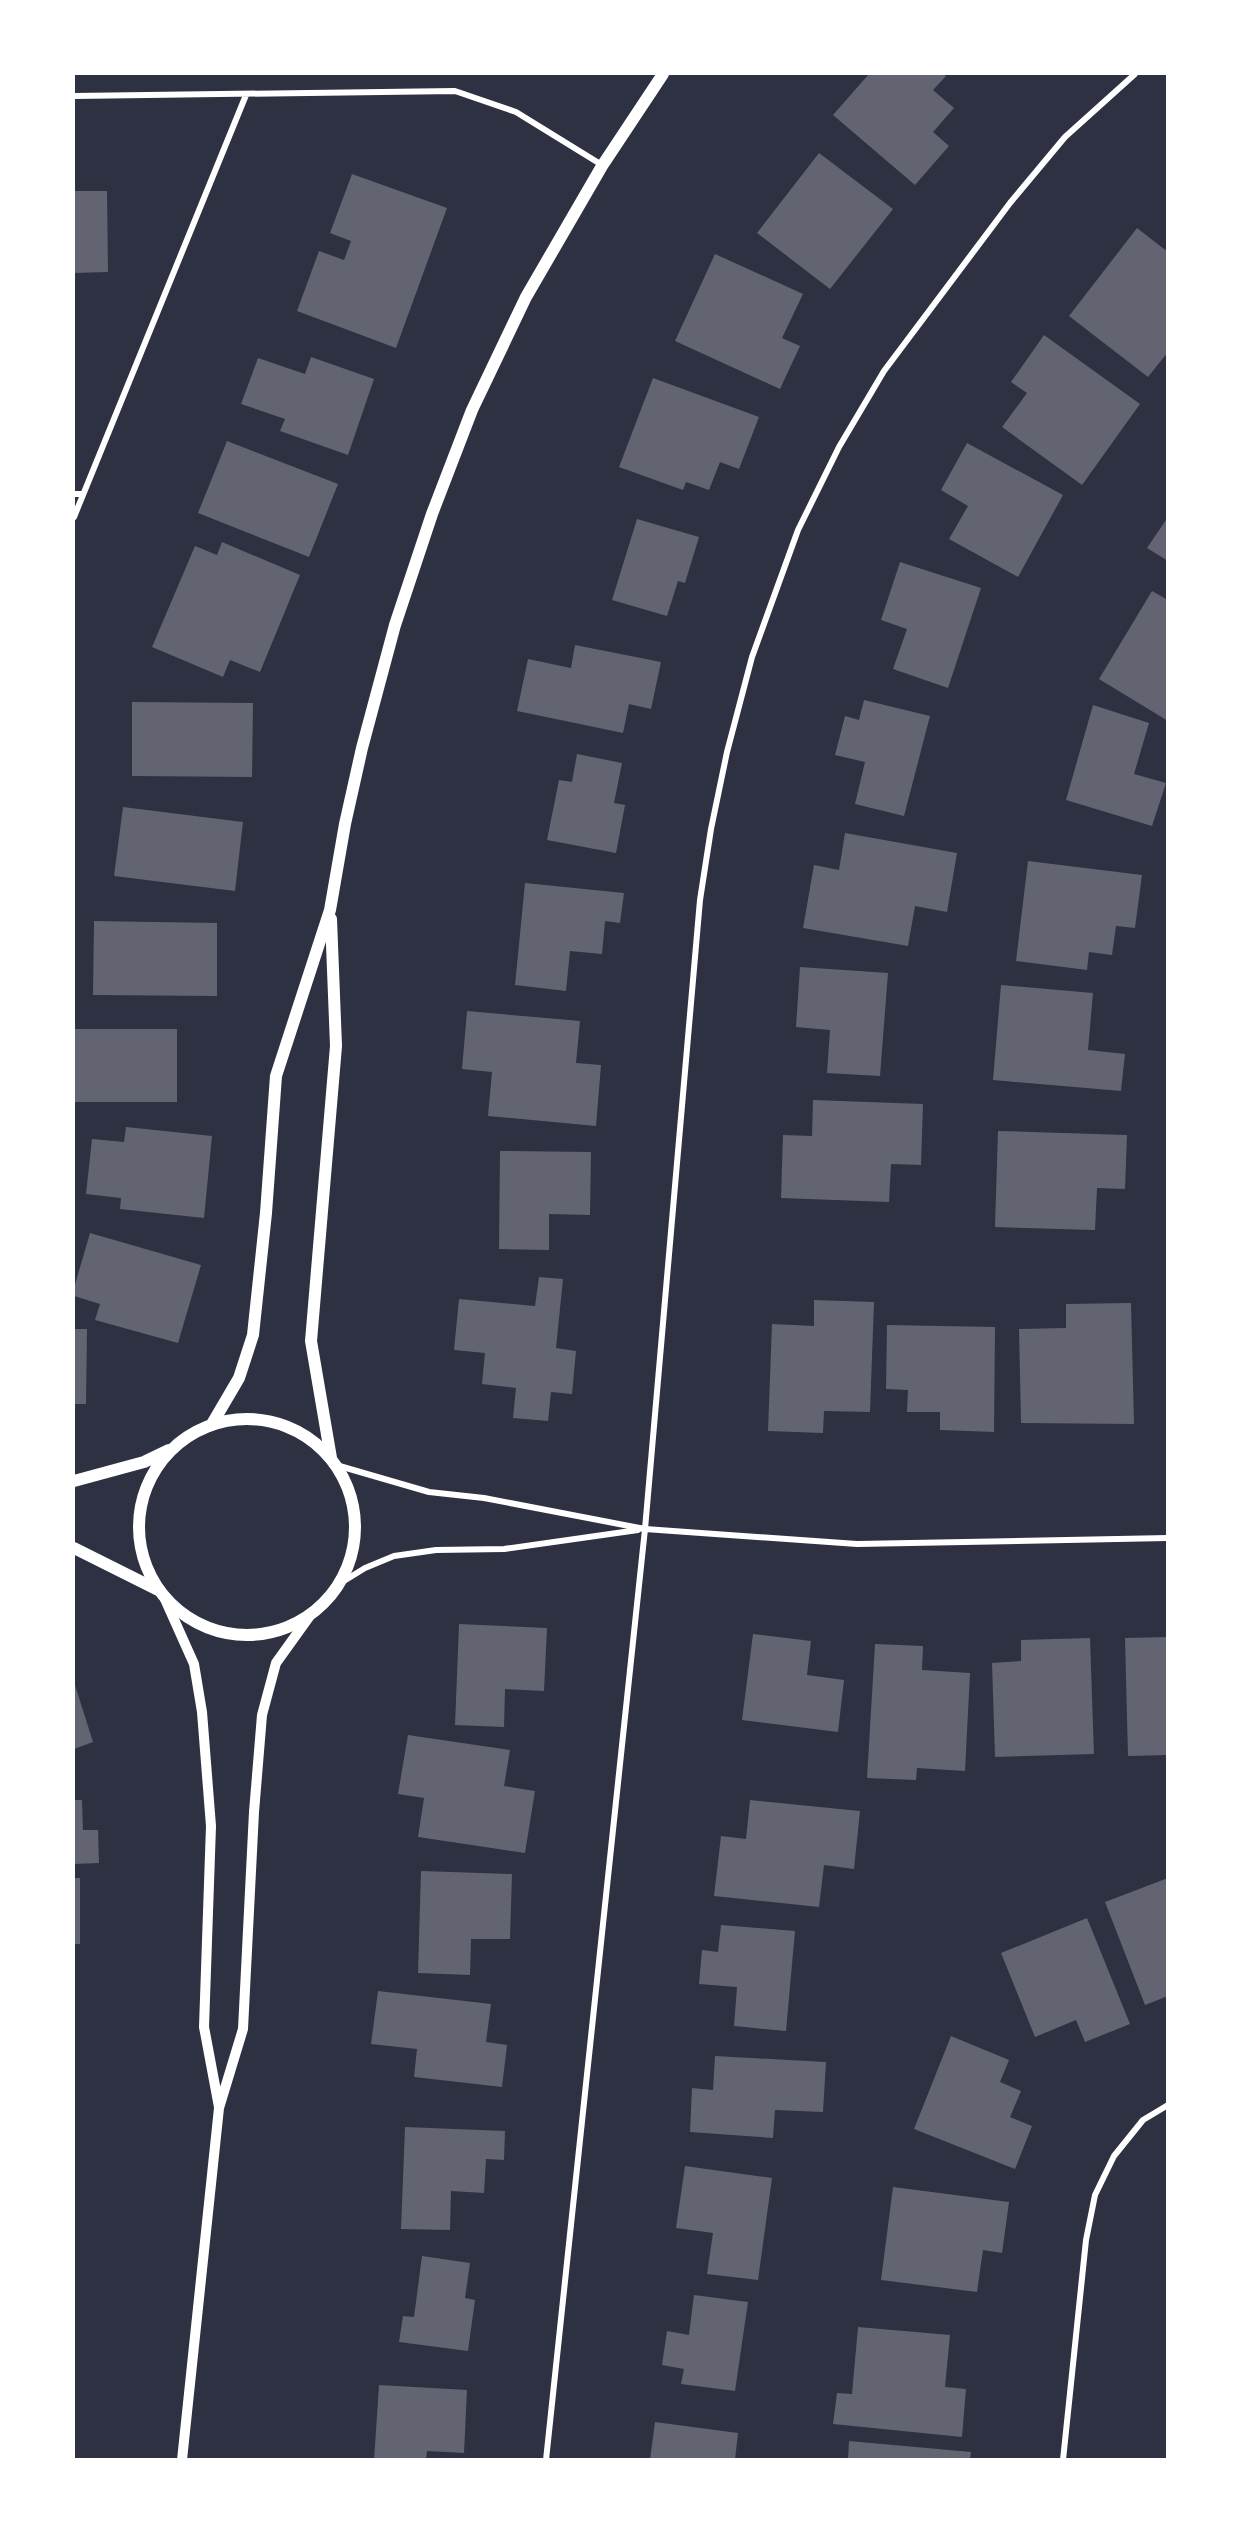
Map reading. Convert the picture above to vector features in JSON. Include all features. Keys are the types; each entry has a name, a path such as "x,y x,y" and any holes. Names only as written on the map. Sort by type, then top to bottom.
{"main road":[{"path":"212,1424 239,1378 253,1335 266,1213 276,1076 330,910 345,824 362,748 395,625 432,514 472,410 526,297 603,166 663,74"},
{"path":"330,910 336,1046 311,1341 334,1461"},
{"path":"244,1418 277,1422 307,1436 334,1461 349,1487 356,1520 353,1554 339,1584 326,1602 309,1617 280,1631 248,1636 216,1631 187,1618 161,1593 147,1570 139,1538 140,1506 151,1476 170,1450 189,1434 212,1424 244,1418"},
{"path":"74,1481 144,1462 170,1450"},
{"path":"74,1548 161,1593"}],"street":[{"path":"546,2460 645,1529 700,900 711,829 727,752 752,657 798,530 838,447 884,371 1010,203 1065,137 1135,74"},
{"path":"74,96 455,91 516,112 603,166"},
{"path":"74,517 246,95"},
{"path":"74,494 83,494"},
{"path":"334,1461 429,1492 484,1498 645,1529 857,1544 1167,1538"},
{"path":"339,1584 365,1568 394,1556 436,1550 504,1549 645,1529"},
{"path":"161,1593 194,1664 202,1712 211,1826 204,2027 219,2108"},
{"path":"182,2460 219,2108 243,2029 254,1812 262,1715 276,1664 309,1617"},
{"path":"1062,2460 1086,2240 1095,2195 1114,2156 1143,2120 1167,2105"}],"building":[{"path":"869,74 943,74 946,76 933,90 954,108 933,132 949,146 915,185 833,115"},
{"path":"819,153 893,209 830,289 757,233"},
{"path":"352,174 447,208 396,348 297,311 319,251 344,260 351,241 330,233"},
{"path":"74,191 107,191 108,272 74,273"},
{"path":"1137,228 1168,252 1168,352 1148,377 1069,316"},
{"path":"715,254 803,294 782,338 800,346 780,389 675,341"},
{"path":"1044,335 1140,404 1082,485 1002,427 1027,393 1011,382"},
{"path":"311,357 374,379 348,455 280,431 285,419 241,404 258,358 305,374"},
{"path":"653,378 759,417 739,469 720,462 709,490 686,482 683,490 619,467"},
{"path":"227,441 338,484 309,557 198,513"},
{"path":"967,443 1063,495 1018,577 949,539 968,506 941,490"},
{"path":"1168,517 1168,561 1147,548"},
{"path":"637,519 699,537 685,583 678,581 667,616 612,600"},
{"path":"222,542 300,575 260,672 230,660 223,677 152,647 195,546 217,555"},
{"path":"900,562 981,588 948,688 893,669 907,629 881,620"},
{"path":"1152,591 1168,600 1168,721 1099,679"},
{"path":"575,645 661,662 651,709 629,704 623,733 517,711 528,659 571,668"},
{"path":"864,700 930,716 904,816 855,804 865,762 835,755 845,716 859,720"},
{"path":"132,702 253,703 252,777 132,776"},
{"path":"1093,705 1149,723 1134,774 1166,783 1152,826 1066,800"},
{"path":"577,754 622,763 614,803 625,805 616,853 547,840 559,780 572,782"},
{"path":"123,807 243,822 235,891 114,876"},
{"path":"845,833 957,853 947,912 915,906 908,946 803,928 814,865 839,870"},
{"path":"1028,861 1142,875 1135,928 1116,926 1112,955 1089,952 1087,970 1016,961"},
{"path":"525,883 624,893 620,923 605,921 602,954 570,951 566,991 515,985"},
{"path":"94,921 217,923 217,996 93,995"},
{"path":"800,967 888,973 880,1076 827,1073 830,1030 796,1027"},
{"path":"1001,985 1093,993 1088,1050 1125,1054 1121,1091 993,1080"},
{"path":"467,1011 580,1021 576,1063 601,1065 596,1126 488,1116 492,1072 462,1069"},
{"path":"74,1029 177,1029 177,1102 74,1102"},
{"path":"813,1100 923,1104 921,1165 891,1164 889,1202 781,1198 783,1135 812,1136"},
{"path":"126,1127 212,1136 204,1218 120,1209 121,1198 86,1194 92,1139 124,1142"},
{"path":"998,1131 1127,1135 1125,1189 1097,1188 1095,1230 995,1227"},
{"path":"500,1151 591,1152 590,1215 549,1214 549,1250 499,1249"},
{"path":"90,1233 201,1265 178,1343 95,1320 100,1304 74,1296 74,1288"},
{"path":"539,1277 563,1279 556,1348 576,1351 572,1394 551,1392 548,1421 513,1418 516,1388 482,1384 485,1353 454,1350 459,1299 535,1306"},
{"path":"814,1300 874,1302 870,1412 824,1411 823,1433 768,1431 772,1324 814,1326"},
{"path":"1131,1303 1134,1424 1021,1423 1019,1329 1066,1328 1066,1304"},
{"path":"887,1325 995,1327 994,1432 940,1430 940,1412 907,1412 908,1390 886,1389"},
{"path":"74,1329 87,1329 86,1404 74,1404"},
{"path":"459,1624 547,1628 544,1691 505,1689 504,1727 455,1725"},
{"path":"753,1634 811,1641 807,1675 844,1680 838,1732 742,1720"},
{"path":"1168,1637 1168,1755 1128,1756 1125,1638"},
{"path":"1090,1638 1094,1754 995,1757 992,1663 1021,1661 1021,1640"},
{"path":"875,1644 923,1646 922,1670 970,1673 965,1771 917,1768 916,1780 867,1778"},
{"path":"74,1682 93,1742 74,1749"},
{"path":"408,1735 510,1750 504,1786 535,1791 525,1853 418,1837 424,1798 398,1794"},
{"path":"74,1800 82,1800 83,1830 98,1830 99,1863 74,1864"},
{"path":"750,1800 860,1811 854,1869 824,1865 819,1907 714,1896 721,1836 746,1839"},
{"path":"421,1871 512,1874 510,1939 471,1939 470,1975 418,1973"},
{"path":"74,1878 80,1878 80,1944 74,1944"},
{"path":"1168,1878 1168,1996 1145,2005 1105,1902"},
{"path":"1087,1918 1130,2024 1085,2042 1076,2020 1035,2037 1001,1953"},
{"path":"721,1925 795,1931 786,2031 734,2026 737,1987 699,1984 702,1950 718,1952"},
{"path":"378,1991 491,2004 486,2042 507,2045 502,2087 414,2077 417,2049 371,2044"},
{"path":"951,2036 1009,2060 1000,2082 1021,2091 1010,2117 1032,2126 1015,2169 914,2129"},
{"path":"715,2056 826,2062 823,2112 775,2110 773,2138 690,2132 692,2088 713,2090"},
{"path":"405,2127 505,2131 504,2160 486,2159 484,2193 451,2191 450,2230 401,2229"},
{"path":"685,2166 772,2178 758,2280 707,2274 713,2233 676,2228"},
{"path":"893,2187 1009,2202 1002,2253 983,2250 977,2292 881,2280"},
{"path":"422,2256 470,2263 465,2298 475,2300 468,2351 399,2342 403,2316 414,2317"},
{"path":"694,2295 748,2302 735,2391 681,2384 684,2369 662,2365 667,2331 689,2335"},
{"path":"858,2327 950,2335 945,2387 966,2389 962,2437 833,2424 837,2393 852,2394"},
{"path":"379,2385 467,2390 464,2453 427,2451 426,2460 374,2460"},
{"path":"655,2422 738,2433 735,2460 650,2460"},
{"path":"849,2441 971,2452 970,2460 848,2460"}]}
